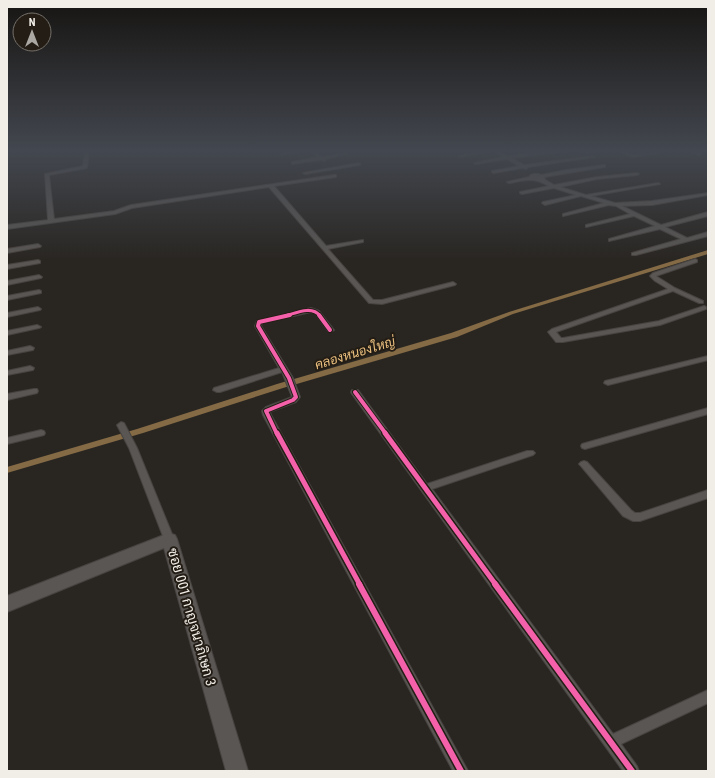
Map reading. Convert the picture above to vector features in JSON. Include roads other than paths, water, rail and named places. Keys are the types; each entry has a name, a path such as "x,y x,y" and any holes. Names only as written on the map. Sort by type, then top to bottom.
{"street":[{"path":"48,187 51,220"},
{"path":"7,227 115,212 138,206 262,187"},
{"path":"272,187 371,302 382,302 453,284"},
{"path":"522,193 546,187"},
{"path":"557,187 613,204 687,240"},
{"path":"545,204 584,195 636,187"},
{"path":"566,215 613,204 652,203 708,194"},
{"path":"699,196 708,200"},
{"path":"588,226 635,214"},
{"path":"611,240 708,214"},
{"path":"634,254 708,234"},
{"path":"324,248 361,241"},
{"path":"7,252 38,246"},
{"path":"695,261 655,274 653,276 673,289 705,305"},
{"path":"7,268 38,262"},
{"path":"7,282 39,277"},
{"path":"673,289 554,330 552,334 559,340 563,340 660,323 705,305"},
{"path":"7,298 39,292"},
{"path":"7,315 38,309"},
{"path":"330,330 317,312 313,311 303,311 259,322 258,326 291,382 296,397 266,410 267,415 461,771"},
{"path":"7,333 37,327"},
{"path":"7,353 30,348"},
{"path":"608,383 708,358"},
{"path":"7,373 30,368"},
{"path":"217,390 284,369"},
{"path":"7,397 34,391"},
{"path":"355,392 632,771"},
{"path":"585,446 708,411"},
{"path":"124,431 169,539"},
{"path":"7,441 41,433"},
{"path":"425,488 530,453"},
{"path":"584,464 627,513 633,517 640,517 708,494"},
{"name":"ซอย 001 กาญจนาภิเษก 3","path":"7,604 169,539 236,771"},
{"path":"611,742 708,696"}],"waterway":[{"name":"คลองหนองใหญ่","path":"7,470 140,431 280,386 454,335 511,313 708,252"}]}
